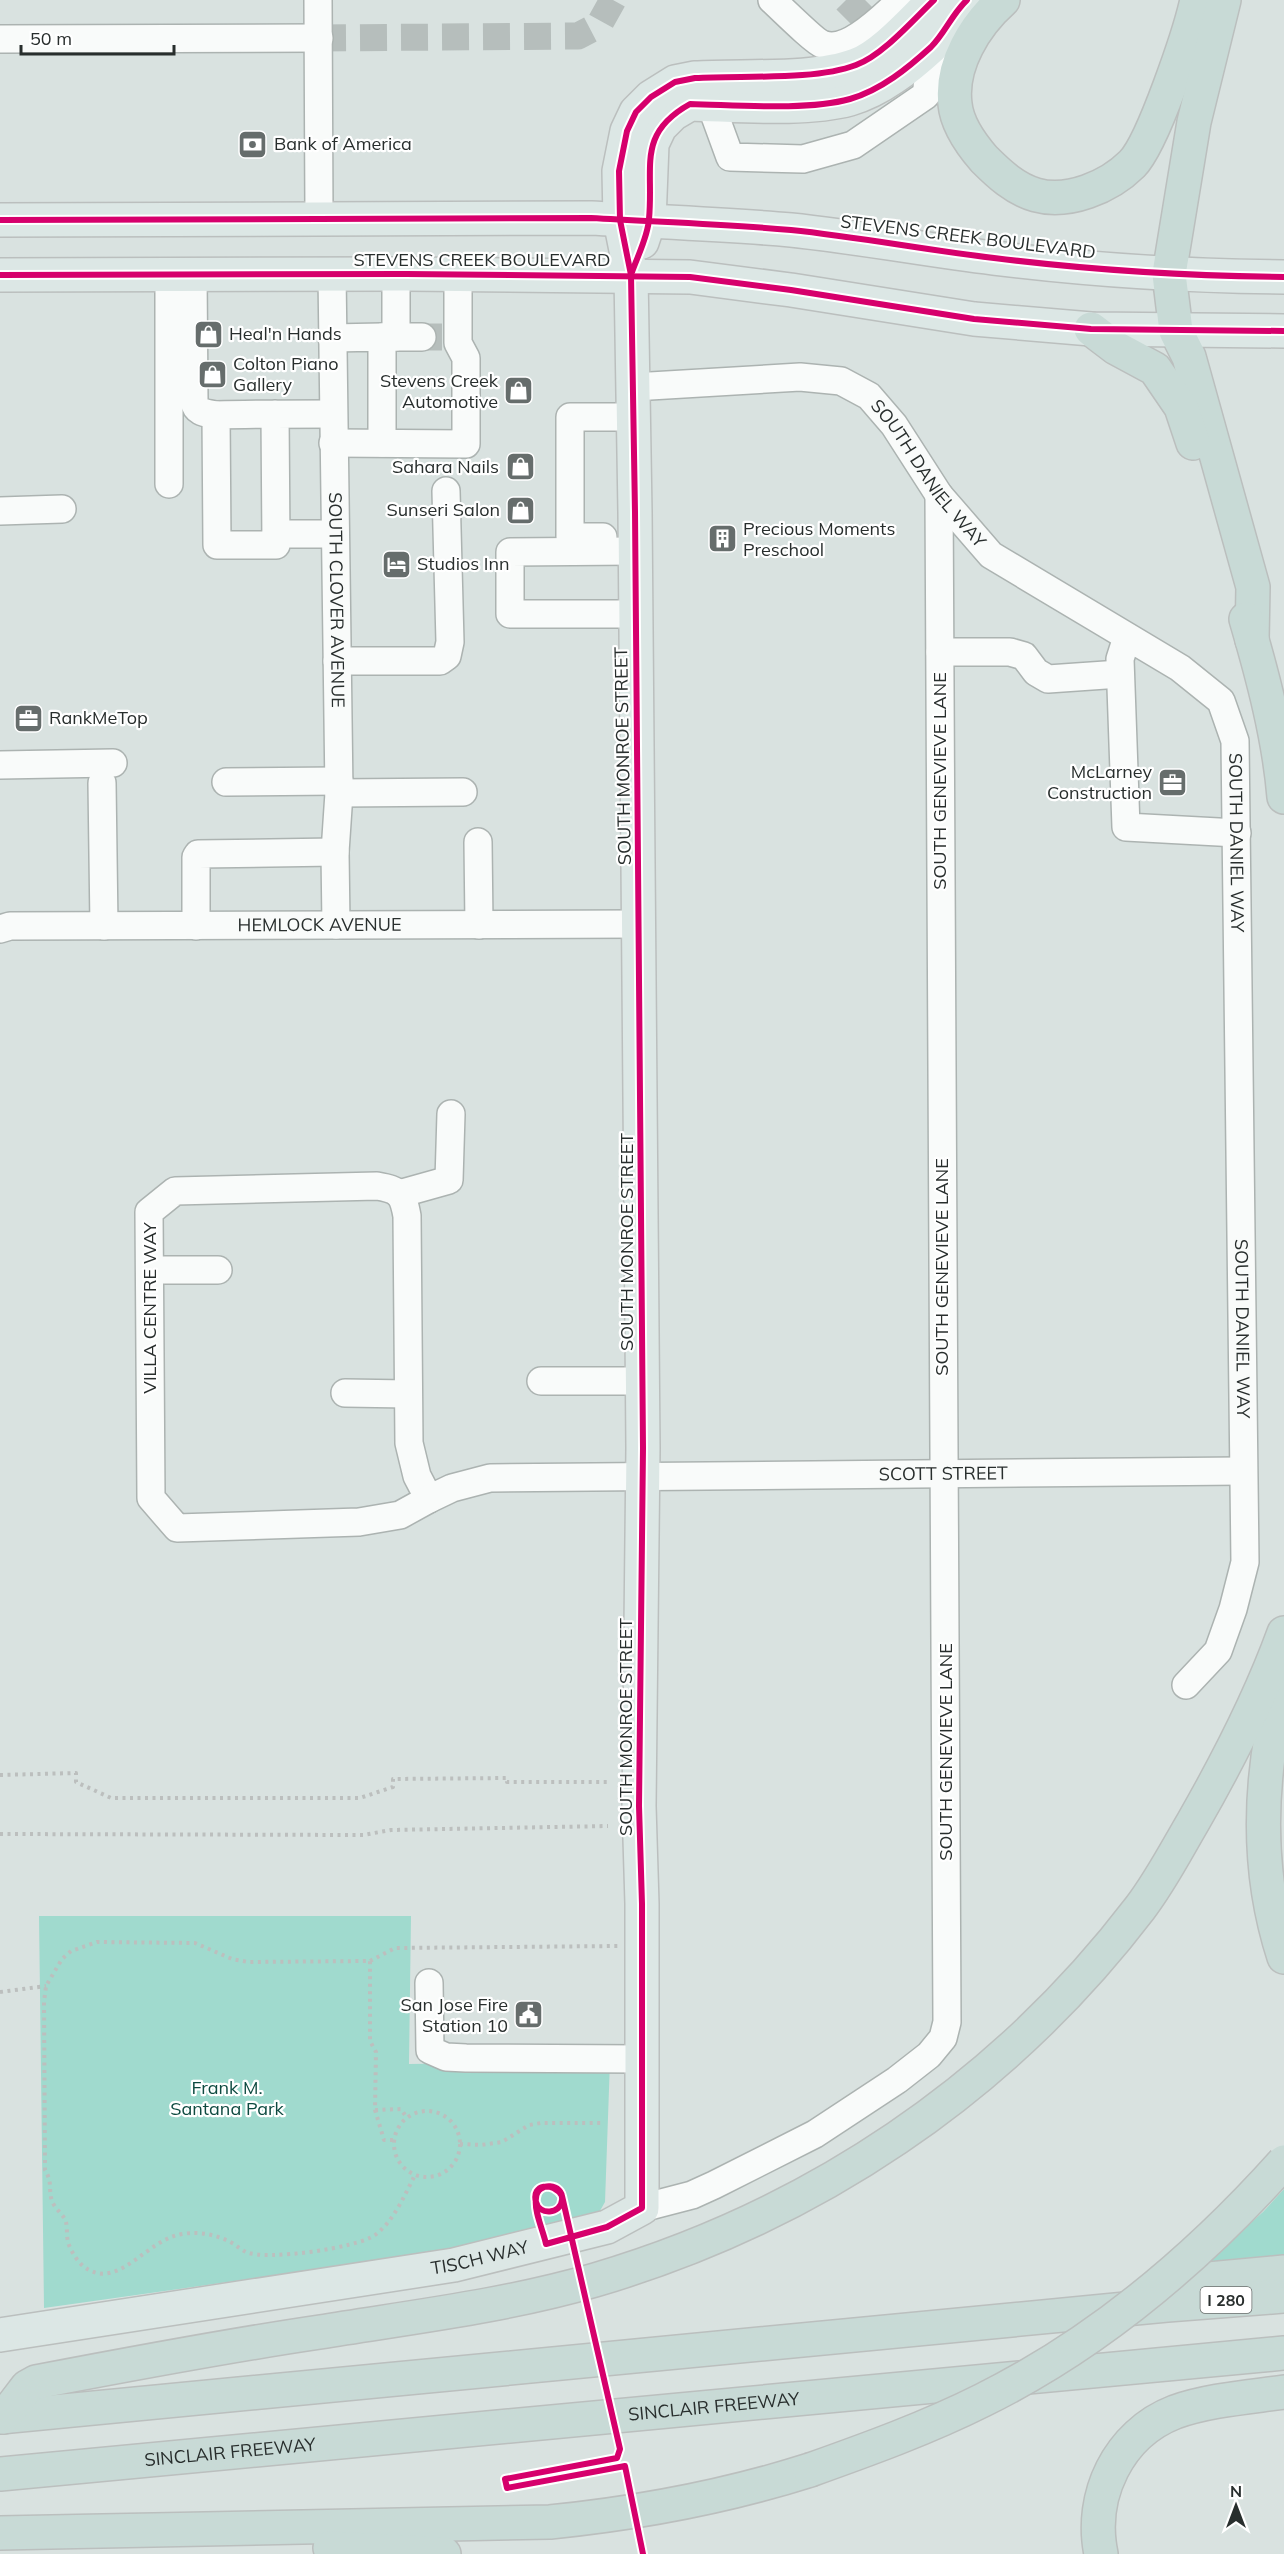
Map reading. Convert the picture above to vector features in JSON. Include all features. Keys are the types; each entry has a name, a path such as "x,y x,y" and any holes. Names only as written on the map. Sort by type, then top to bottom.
{"highway":[{"path":"1003,0 992,10 973,36 960,63 955,104 971,145 997,172 1013,185 1036,195 1060,197 1105,184 1133,164 1145,144 1170,84 1197,0"},
{"path":"1224,0 1194,123 1169,274 1176,331 1189,357 1253,586 1252,640"},
{"path":"1091,329 1116,348 1155,369 1181,407 1252,640 1282,769 1284,797"},
{"path":"2,2417 27,2386 36,2382 229,2346 471,2308 536,2296 603,2278 644,2265 761,2216 866,2160 915,2128 1004,2055 1079,1980 1142,1905 1215,1785 1247,1721 1284,1633"},
{"path":"1284,1678 1268,1747 1263,1794 1262,1836 1264,1875 1271,1914 1284,1957"},
{"path":"0,2534 550,2522 612,2516 750,2489 886,2442 975,2404 1073,2346 1136,2302 1180,2267 1236,2214 1284,2162"},
{"path":"1167,2305 1198,2280 1284,2271"},
{"name":"I 280","path":"2,2417 1167,2305 1284,2296"},
{"name":"SINCLAIR FREEWAY","path":"0,2474 1284,2353"},
{"path":"1101,2554 1098,2513 1103,2488 1114,2464 1131,2442 1151,2424 1176,2412 1209,2404 1284,2392"},
{"path":"225,2530 293,2546 444,2554"}],"main road":[{"path":"634,221 619,171 625,140 636,112 651,97 675,82 695,78 815,74 856,65 893,38 934,0"},
{"path":"634,221 652,144 660,127 674,114 690,104 819,105 852,98 884,84 933,45 957,9 967,0"},
{"name":"STEVENS CREEK BOULEVARD","path":"0,220 319,218 634,221 793,230 994,258 1169,274 1284,277"},
{"name":"SOUTH MONROE STREET","path":"634,221 630,310 634,402 643,1381 639,1806 642,1946 640,2059 642,2208"},
{"name":"STEVENS CREEK BOULEVARD","path":"0,275 458,274 690,277 791,290 974,319 1091,329 1284,331"},
{"name":"TISCH WAY","path":"0,2335 454,2265 607,2227 642,2208"}],"street":[{"path":"318,0 319,218"},
{"path":"772,0 822,44 844,45 868,22 901,0"},
{"path":"0,39 319,38"},
{"path":"711,105 730,157 803,159 853,145 926,95 933,45"},
{"path":"181,274 194,401 195,406 201,412 216,415 332,414"},
{"path":"169,484 181,274"},
{"name":"SOUTH CLOVER AVENUE","path":"332,274 332,414 339,787 335,852 336,925"},
{"path":"396,274 420,337"},
{"path":"382,443 420,337 458,274"},
{"path":"332,338 420,337 466,358 466,444 333,443"},
{"name":"SOUTH DANIEL WAY","path":"635,544 570,537 570,417 634,402 800,377 841,381 869,396 894,425 939,495 991,555 1180,668 1221,701 1236,741 1245,1562 1233,1609 1218,1651 1186,1685"},
{"path":"216,415 218,545 276,545 275,414"},
{"path":"337,661 440,661 447,656 450,642 446,491"},
{"name":"SOUTH GENEVIEVE LANE","path":"939,495 947,2006 943,2038"},
{"path":"0,511 62,509"},
{"path":"276,534 335,534"},
{"path":"635,544 510,552 510,614 636,614"},
{"path":"1127,637 1120,659 1126,827 1237,833"},
{"path":"940,652 1010,652 1024,656 1036,672 1048,679 1120,674"},
{"path":"0,765 108,773 104,926"},
{"path":"226,782 463,792"},
{"path":"478,842 479,925"},
{"path":"196,926 196,856 198,854 335,852"},
{"name":"HEMLOCK AVENUE","path":"0,929 10,926 639,924"},
{"path":"429,1499 417,1476 409,1443 407,1216 404,1200 399,1194 449,1180 451,1114"},
{"name":"VILLA CENTRE WAY","path":"399,1194 393,1189 377,1186 175,1191 149,1212 151,1498 177,1528 359,1522 400,1515 452,1488 490,1478 643,1475"},
{"path":"150,1270 218,1270"},
{"path":"541,1381 643,1381"},
{"path":"345,1393 408,1394"},
{"name":"SCOTT STREET","path":"643,1475 1243,1471"},
{"path":"429,1983 430,2050 437,2055 466,2058 640,2059"},
{"name":"TISCH WAY","path":"642,2208 692,2194 714,2185 815,2134 897,2080 929,2055 943,2038"}],"path":[{"path":"0,1775 76,1773 76,1782 111,1798 360,1798 393,1787 393,1779 507,1778 507,1782 609,1782"},
{"path":"0,1834 363,1835 391,1830 608,1827"},
{"path":"415,2175 393,2217 373,2237 360,2242 269,2256 246,2252 216,2236 198,2232 179,2234 161,2241 120,2271 104,2275 89,2270 76,2259 68,2242 66,2221 52,2201 51,2180 45,2170 44,2002 46,1986 58,1965 71,1951 97,1942 195,1943 232,1959 248,1962 370,1961 395,1948 642,1946"},
{"path":"370,1961 370,2041 376,2052 375,2110 384,2140 393,2140"},
{"path":"0,1992 46,1986"},
{"path":"375,2110 401,2109 407,2118"},
{"path":"424,2111 445,2116 453,2124 460,2144 458,2154 446,2171 425,2178 405,2170 394,2151 393,2140 397,2129 407,2118 424,2111"},
{"path":"460,2144 492,2145 502,2142 529,2125 541,2123 603,2123"}],"green space":[{"name":"Frank M. Santana Park","path":"39,1916 411,1916 409,2064 610,2061 605,2202 597,2216 413,2256 44,2308"},
{"path":"1284,2189 1284,2261 1198,2269 1263,2212"}],"tunnel":[{"path":"319,38 578,36 599,25 613,0"},
{"path":"846,0 864,18"},
{"path":"422,337 442,337"}],"cycle path":[{"path":"643,2554 625,2466 507,2488 505,2479 617,2458 620,2449 562,2196 558,2191 553,2188 548,2187 544,2187 537,2191 535,2196 536,2202 538,2207 550,2212 561,2205 562,2200 561,2194 555,2187 550,2186 545,2187 541,2189 537,2193 536,2198 536,2203 536,2209 546,2244 607,2227 642,2208 642,1904 639,1806 643,1448 635,512 631,275 620,220 619,171 627,131 636,112 651,97 675,82 695,78 799,75 839,70 856,65 887,45 934,0"},
{"path":"632,272 648,225 651,153 662,127 673,115 690,104 813,105 832,103 861,95 894,78 931,47 967,0"},
{"path":"0,220 591,218 791,230 994,258 1102,269 1284,277"},
{"path":"0,275 406,274 690,277 791,290 974,319 1091,329 1284,331"}],"place":[{"name":"Bank of America","path":"253,144"},
{"name":"Heal'n Hands","path":"208,334"},
{"name":"Colton Piano Gallery","path":"212,374"},
{"name":"Stevens Creek Automotive","path":"519,391"},
{"name":"Sahara Nails","path":"520,467"},
{"name":"Sunseri Salon","path":"521,510"},
{"name":"Precious Moments Preschool","path":"722,539"},
{"name":"Studios Inn","path":"396,564"},
{"name":"RankMeTop","path":"28,718"},
{"name":"McLarney Construction","path":"1173,782"},
{"name":"San Jose Fire Station 10","path":"529,2015"}]}
